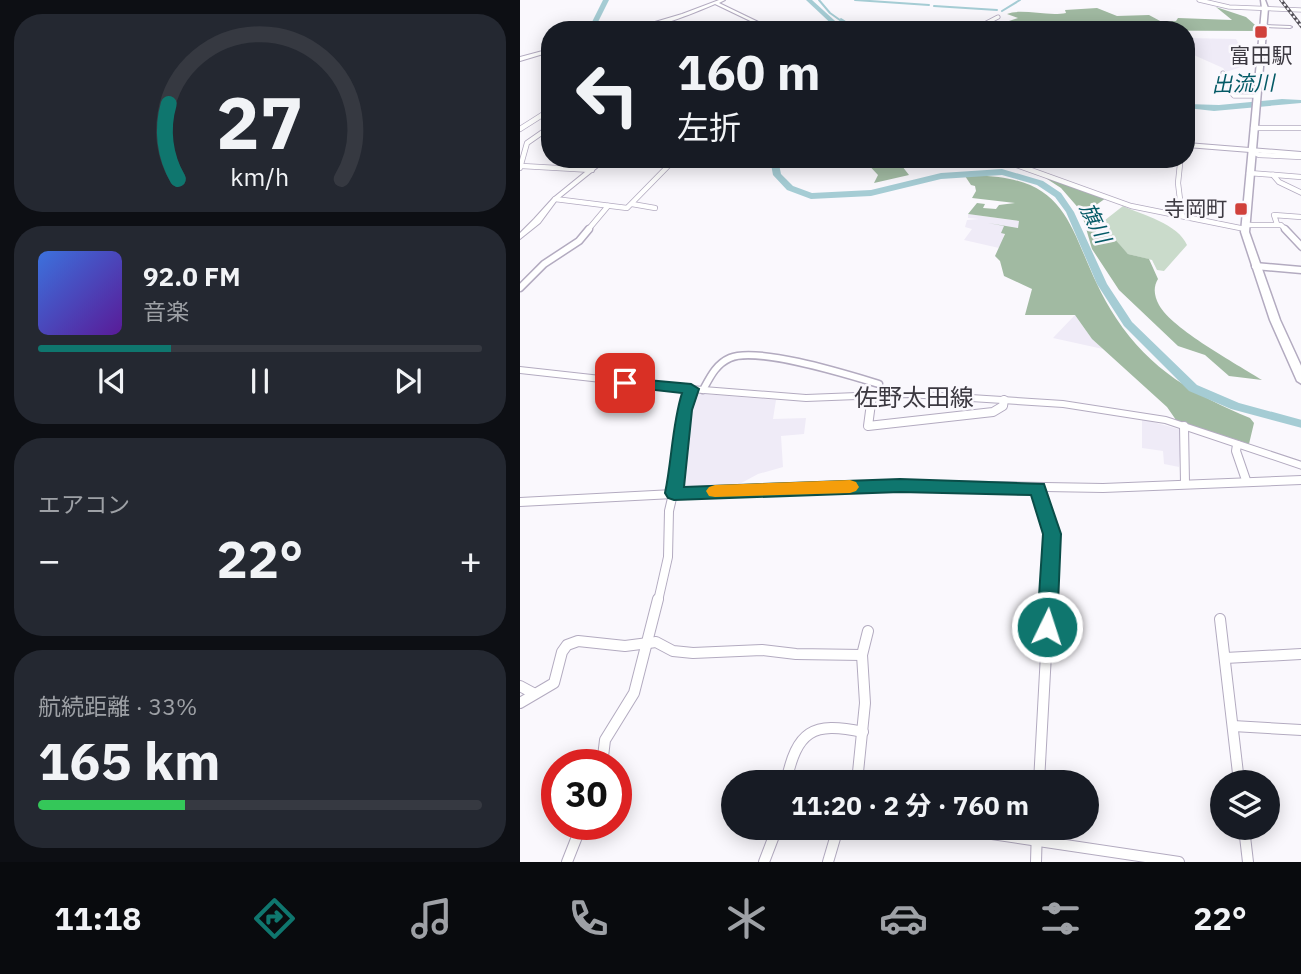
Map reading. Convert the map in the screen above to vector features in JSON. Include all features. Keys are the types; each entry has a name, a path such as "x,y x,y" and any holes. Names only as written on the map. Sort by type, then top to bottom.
{"main road":[{"path":"659,21 722,0"},
{"path":"1263,0 1266,8 1245,227 1255,265 1298,366 1301,381"},
{"path":"716,3 754,21"},
{"path":"1264,26 1290,27"},
{"path":"520,59 541,53"},
{"path":"1195,146 1301,154"},
{"path":"520,237 555,200 594,168"},
{"name":"佐野太田線","path":"520,369 691,389 823,399 908,394 1004,400 1141,414 1301,466"}],"street":[{"path":"1199,0 1229,7 1301,10"},
{"path":"1225,0 1229,7"},
{"path":"990,21 998,17"},
{"path":"1241,50 1261,51"},
{"path":"1222,73 1224,85 1234,96 1257,100"},
{"path":"520,129 541,116"},
{"path":"529,123 541,125"},
{"path":"1253,128 1301,128"},
{"path":"541,133 522,148 521,167 541,168"},
{"path":"545,168 592,170"},
{"path":"555,200 624,208 632,204 666,168"},
{"path":"1025,168 1131,206 1245,227 1277,224 1301,247"},
{"path":"1180,168 1178,183 1182,216"},
{"path":"1249,173 1301,177"},
{"path":"1273,176 1279,183 1294,187 1301,193"},
{"path":"632,204 655,208"},
{"path":"520,287 544,264 579,241 608,206"},
{"path":"1277,224 1274,215 1301,217"},
{"path":"1255,265 1301,270"},
{"path":"703,390 712,369 743,354 839,371 879,384"},
{"path":"604,749 605,740 634,693 668,557 668,525 680,464 684,410 691,389"},
{"path":"872,396 868,426 993,412 1003,406 1004,400"},
{"path":"1184,426 1185,483"},
{"path":"1237,445 1236,451 1246,480"},
{"path":"520,502 674,493 900,485 1038,488 1301,480"},
{"path":"1038,488 1052,534 1040,770"},
{"path":"1220,619 1238,770"},
{"path":"858,770 865,703 862,655 868,631"},
{"path":"520,703 554,682 560,657 569,643 578,641 625,646 655,642 673,650 693,653 762,650 796,654 862,655"},
{"path":"1225,658 1301,654"},
{"path":"520,686 533,693"},
{"path":"789,770 793,750 815,729 825,725 863,732"},
{"path":"1233,726 1301,730"},
{"path":"567,862 576,840"},
{"path":"764,862 772,840"},
{"path":"827,862 834,840"},
{"path":"1030,840 1179,862"},
{"path":"1245,840 1248,862"},
{"path":"1036,841 1036,862"}],"shaded area":[{"path":"1195,38 1236,39 1250,64 1226,72 1223,68 1195,56"},
{"path":"968,214 1019,221 1019,228 1005,226 999,248 964,240 972,229 965,227 967,220 979,219 968,218"},
{"path":"1075,315 1092,339 1103,349 1053,338"},
{"path":"692,393 776,400 773,419 806,418 804,434 781,436 783,467 758,474 734,487 679,490 677,488"},
{"path":"1142,419 1182,430 1179,467 1164,464 1163,451 1142,448"}],"green space":[{"path":"1216,7 1246,17 1262,31 1195,31 1195,21 1176,21 1178,18 1232,20"},
{"path":"1097,8 1117,16 1149,15 1160,21 1009,21 1018,18 1007,14 1059,14 1066,13 1065,10"},
{"path":"871,168 904,168 909,175 874,183 878,175"},
{"path":"965,176 1003,178 1031,186 1051,199 1066,217 1100,290 1129,336 1175,379 1250,418 1254,423 1249,444 1176,420 1167,407 1092,339 1075,315 1025,315 1032,289 1004,276 1000,261 995,256 1005,234 1001,233 1004,226 988,223 1018,228 1019,221 968,214 977,203 985,204 983,208 996,209 999,205 1015,203 972,198 976,191 975,186 971,185"},
{"path":"1044,177 1106,198 1089,210 1128,254 1149,259 1158,279 1156,298 1166,314 1191,335 1262,380 1229,376 1205,355 1178,346 1119,290 1092,249 1081,211 1061,188"},
{"path":"1123,206 1168,226 1176,231 1187,245 1164,271 1157,270 1152,260 1128,254 1100,224"}],"water":[{"path":"1282,99 1301,100 1301,103 1214,111 1195,109 1195,104 1219,105"}],"waterway":[{"name":"旗川","path":"596,21 606,0"},
{"name":"出流川","path":"809,0 832,21"},
{"path":"819,0 841,21"},
{"path":"855,0 929,5"},
{"path":"1002,11 1020,0"},
{"path":"934,6 997,10"},
{"name":"旗川","path":"776,168 777,175 790,188 811,196 871,193 941,176 1002,172 1040,183 1058,195 1070,212 1102,284 1128,324 1193,388 1235,406 1302,424"}],"railway":[{"path":"1281,0 1302,27"}],"slow traffic":[{"path":"715,491 850,487"}],"place":[{"name":"富田駅","path":"1261,32"},
{"name":"寺岡町","path":"1241,209"}],"route":[{"path":"625,383 691,389 684,410 680,464 674,493 900,485 1038,488 1052,534 1047,627"}]}
